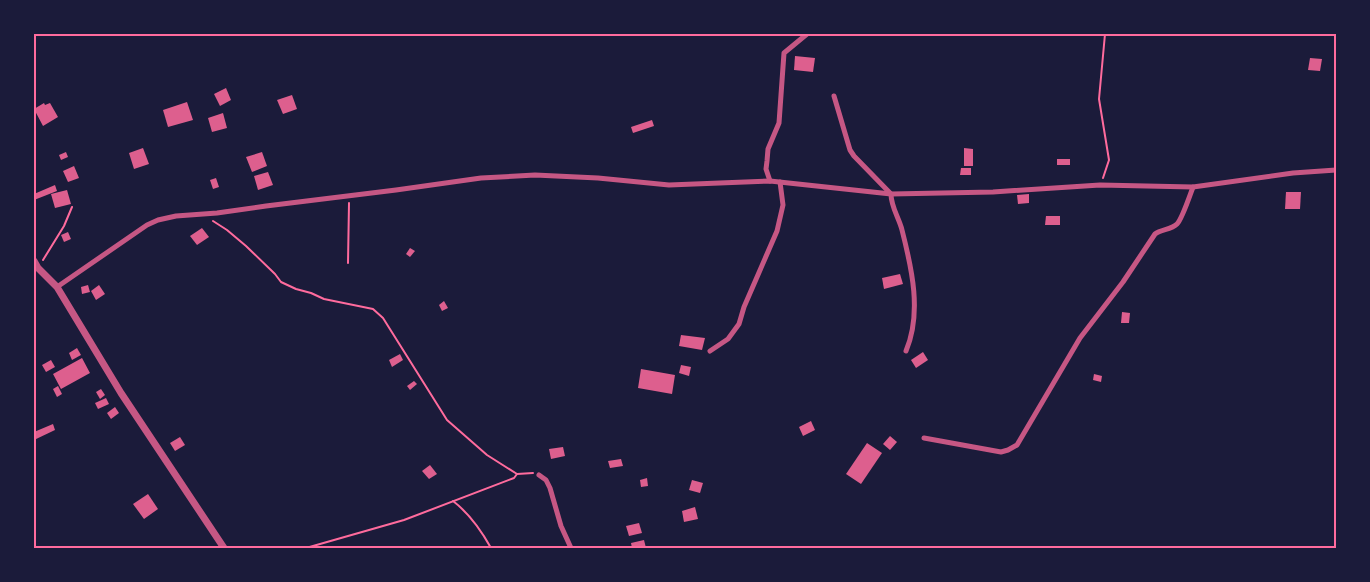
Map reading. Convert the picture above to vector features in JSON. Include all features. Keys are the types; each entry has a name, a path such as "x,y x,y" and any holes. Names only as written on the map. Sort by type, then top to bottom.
{"street":[{"path":"770,181 766,170 768,149 779,123 784,52 808,34"},
{"path":"834,96 850,150 891,194 892,203 902,229 914,280 912,328 906,351"},
{"path":"57,287 146,225 158,220 176,216 202,215 481,178 534,175 598,178 670,185 770,181 891,194 993,192 1100,185 1193,186 1293,173 1336,170"},
{"path":"710,351 728,339 739,324 744,307 776,231 783,205 780,182"},
{"path":"924,438 1000,452 1017,445 1088,326 1123,282 1155,234 1179,222 1193,186"},
{"path":"36,264 57,287 121,393 224,548"},
{"path":"539,475 546,480 550,488 561,526 571,548"}],"path":[{"path":"1100,185 1109,160 1099,99 1105,34"},
{"path":"348,263 349,196"},
{"path":"36,264 64,226 72,206"},
{"path":"202,215 227,230 246,246 281,282 324,299 373,309 382,318 447,420 487,455 517,474 530,473 539,475"},
{"path":"306,548 404,520 514,478 517,474"},
{"path":"453,501 475,522 491,548"}],"building":[{"path":"795,56 815,58 813,72 794,70"},
{"path":"1310,58 1322,59 1320,71 1308,70"},
{"path":"226,88 231,100 220,106 214,94"},
{"path":"292,95 297,109 283,114 277,100"},
{"path":"187,102 193,120 168,127 163,110"},
{"path":"44,103 45,105 50,103 58,117 43,126 34,109"},
{"path":"223,113 227,128 212,132 208,118"},
{"path":"652,120 654,126 633,133 631,127"},
{"path":"143,148 149,164 134,169 129,153"},
{"path":"964,148 973,149 973,166 964,166"},
{"path":"66,152 68,157 61,160 59,155"},
{"path":"262,152 267,166 252,172 246,157"},
{"path":"1057,159 1070,159 1070,165 1057,165"},
{"path":"74,166 79,178 68,182 63,171"},
{"path":"961,168 971,168 971,175 960,175"},
{"path":"268,172 273,185 258,190 254,176"},
{"path":"216,178 219,187 213,189 210,180"},
{"path":"55,185 57,191 34,200 34,194"},
{"path":"67,190 71,204 55,208 51,194"},
{"path":"1286,192 1301,192 1300,209 1285,209"},
{"path":"1029,194 1029,203 1018,204 1017,195"},
{"path":"1046,216 1060,216 1060,225 1045,225"},
{"path":"202,228 209,237 197,245 190,236"},
{"path":"68,232 71,239 64,242 61,235"},
{"path":"410,248 415,251 410,257 406,254"},
{"path":"900,274 903,284 884,289 882,278"},
{"path":"88,285 90,292 82,294 81,287"},
{"path":"99,285 105,294 96,300 91,291"},
{"path":"444,301 448,308 442,311 439,305"},
{"path":"1122,312 1130,313 1129,323 1121,323"},
{"path":"681,335 705,338 702,350 679,346"},
{"path":"77,348 81,355 72,360 69,353"},
{"path":"923,352 928,360 916,368 911,360"},
{"path":"400,354 403,360 392,367 389,360"},
{"path":"82,358 90,373 61,389 53,374"},
{"path":"51,360 55,367 46,372 42,365"},
{"path":"681,365 691,367 689,376 679,373"},
{"path":"641,369 675,375 672,394 638,388"},
{"path":"1094,374 1102,376 1101,382 1093,380"},
{"path":"414,381 417,384 410,390 407,386"},
{"path":"58,386 62,394 57,397 53,389"},
{"path":"101,389 105,395 100,399 96,392"},
{"path":"106,398 109,404 98,409 95,403"},
{"path":"115,407 119,413 111,419 107,413"},
{"path":"811,421 815,430 803,436 799,427"},
{"path":"53,424 55,430 34,440 34,432"},
{"path":"890,436 897,442 890,450 883,444"},
{"path":"180,437 185,445 175,451 170,443"},
{"path":"867,443 882,453 861,484 846,474"},
{"path":"563,447 565,456 551,459 549,449"},
{"path":"621,459 623,466 610,468 608,461"},
{"path":"430,465 437,474 429,479 422,471"},
{"path":"647,478 648,486 641,487 640,480"},
{"path":"692,480 703,483 700,493 689,490"},
{"path":"148,494 158,509 144,519 133,504"},
{"path":"695,507 698,519 684,522 682,511"},
{"path":"639,523 642,533 629,536 626,526"},
{"path":"644,540 646,548 632,548 631,543"}]}
